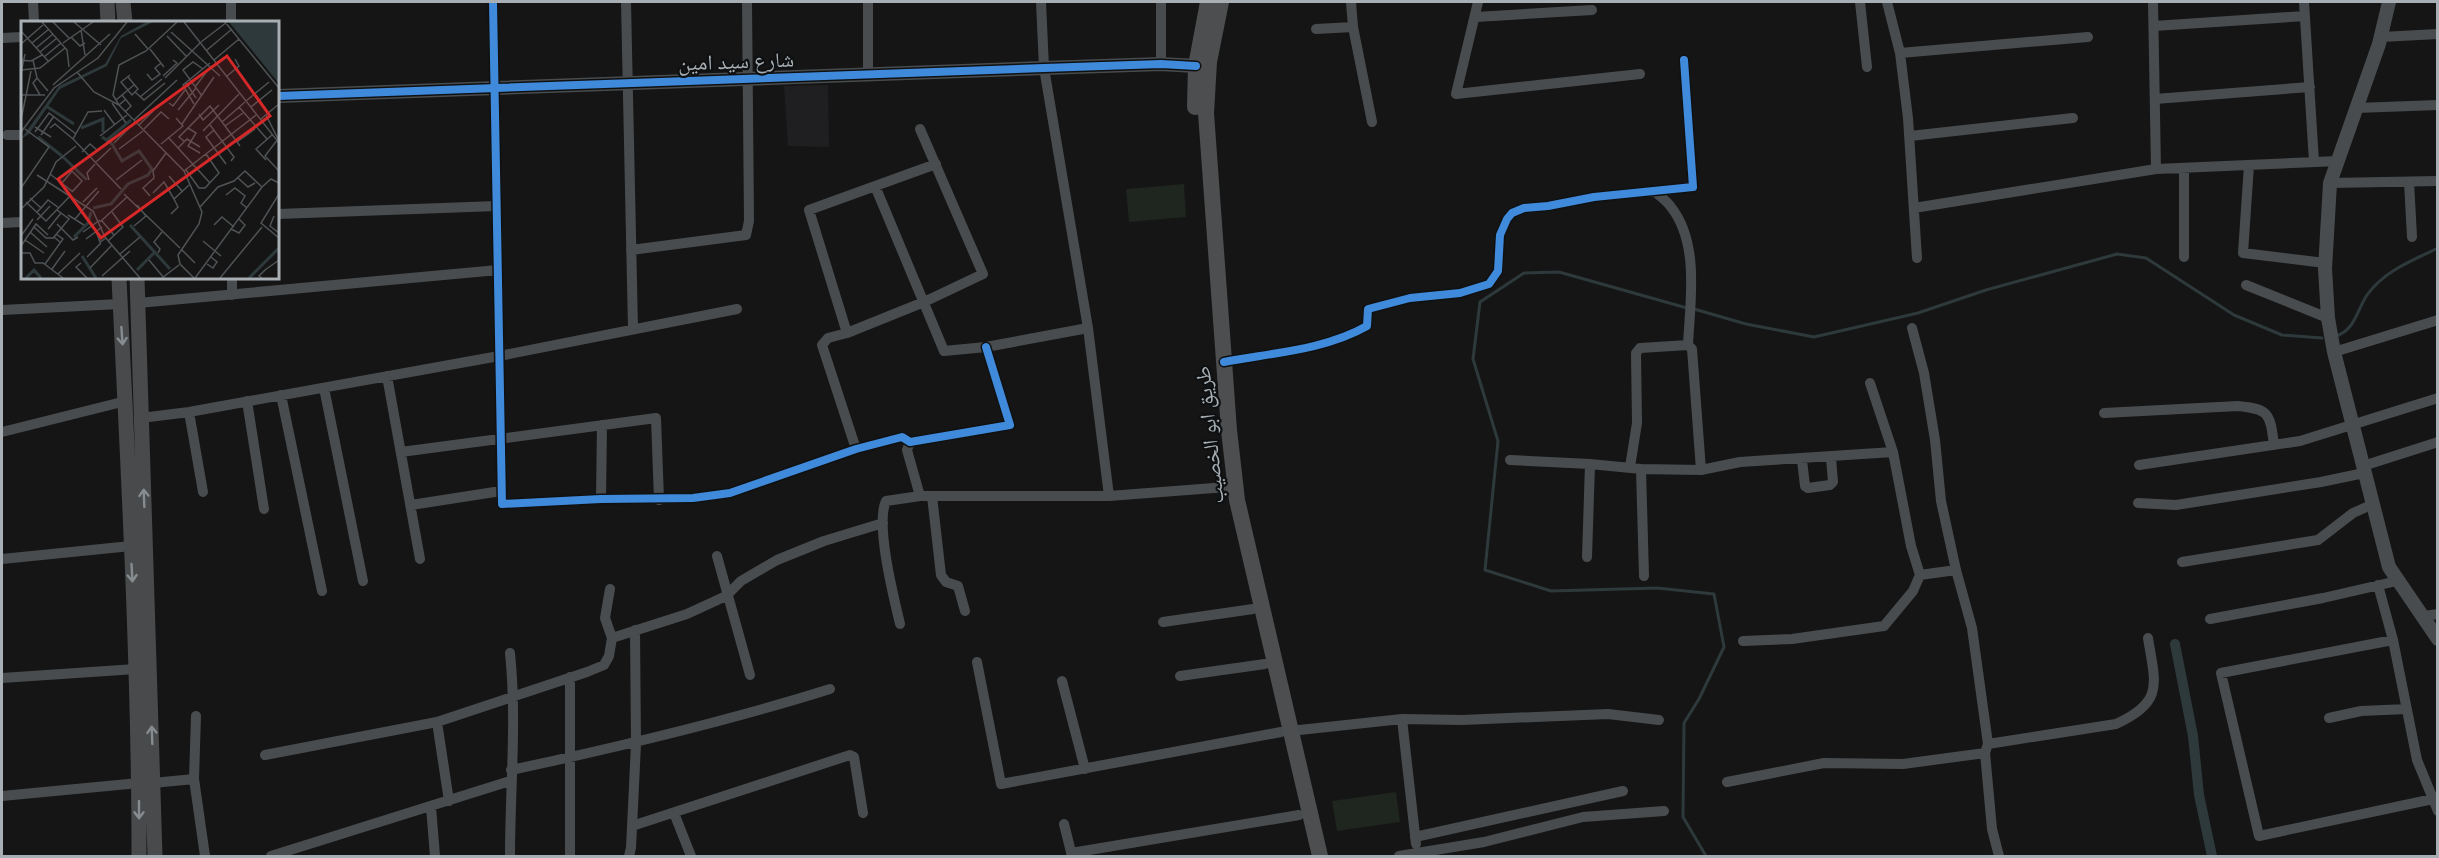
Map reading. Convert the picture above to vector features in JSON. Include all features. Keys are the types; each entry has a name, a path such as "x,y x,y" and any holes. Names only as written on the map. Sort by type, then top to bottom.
{"main road":[{"path":"107,2 108,21"},
{"path":"123,2 125,21"},
{"name":"طريق ابو الخصيب","path":"1208,2 1196,66 1196,130 1214,296 1224,362 1237,500 1285,732 1299,815 1310,856"},
{"name":"طريق ابو الخصيب","path":"1221,2 1209,62 1206,113 1214,296 1227,487 1265,664 1320,856"},
{"path":"118,279 126,401 136,669 155,856"},
{"path":"137,279 146,783 139,856"},
{"path":"120,304 138,303"}],"street":[{"path":"33,2 34,21"},
{"path":"231,2 231,21"},
{"path":"494,2 502,504 601,499 660,500 730,493 856,449 902,437 910,442 1010,425 986,347"},
{"path":"626,2 633,329"},
{"path":"631,250 746,235 748,221 747,2"},
{"path":"867,74 868,2"},
{"path":"1041,2 1044,68 1088,328 1109,496"},
{"path":"1161,2 1161,64"},
{"path":"1351,2 1353,27 1372,122"},
{"path":"1478,2 1456,94 1640,74"},
{"path":"1860,2 1867,67"},
{"path":"1887,2 1900,53 1910,136 1917,258"},
{"path":"2153,2 2156,169"},
{"path":"2304,2 2314,162"},
{"path":"2389,2 2381,36 2330,183 2325,263 2328,318 2334,352 2389,567 2397,581 2431,615 2438,639"},
{"path":"1476,17 1592,10"},
{"path":"2154,26 2305,16"},
{"path":"1316,29 1353,27"},
{"path":"2381,36 2438,34"},
{"path":"2,38 21,37"},
{"path":"1900,53 2088,38"},
{"path":"1224,362 1326,342 1355,333 1367,326 1368,309 1387,303 1410,298 1460,293 1489,284 1498,271 1500,235 1503,228 1512,213 1524,208 1594,197 1694,187 1684,60"},
{"name":"شارع سيد امين","path":"279,96 1161,64 1196,66"},
{"path":"2155,99 2310,87"},
{"path":"2356,108 2438,105"},
{"path":"1910,136 2073,118"},
{"path":"856,449 822,345 828,338 847,333 924,302 983,274 920,129"},
{"path":"7,135 21,135"},
{"path":"1914,208 2156,169 2339,161"},
{"path":"847,333 809,210 936,164"},
{"path":"2249,165 2243,253 2325,263"},
{"path":"2184,168 2184,257"},
{"path":"2330,183 2438,181"},
{"path":"2409,182 2412,237"},
{"path":"875,186 944,351 986,347 1088,328"},
{"path":"1654,191 1672,208 1686,238 1691,259 1688,345 1692,349 1701,470"},
{"path":"279,213 497,206"},
{"path":"2,223 21,222"},
{"path":"138,303 498,270"},
{"path":"232,279 232,295"},
{"path":"2246,285 2328,318"},
{"path":"2,310 120,304"},
{"path":"141,418 189,412 499,356 737,309"},
{"path":"2334,352 2438,320"},
{"path":"1912,328 1924,373 1935,440 1941,501 1972,628 1987,748 1992,829 1999,856"},
{"path":"1644,576 1636,468 1636,353 1640,348 1688,345"},
{"path":"387,376 420,559"},
{"path":"1743,641 1792,639 1884,626 1913,591 1920,575 1911,546 1893,452 1870,383"},
{"path":"324,388 363,581"},
{"path":"281,395 322,591"},
{"path":"2139,465 2319,436 2438,398"},
{"path":"2,432 126,401"},
{"path":"247,401 264,509"},
{"path":"2104,412 2226,407 2257,408 2270,417 2274,445"},
{"path":"189,412 203,492"},
{"path":"401,452 656,418 660,500"},
{"path":"601,499 602,425"},
{"path":"910,442 907,450 926,496 941,575 946,582 958,586 965,611"},
{"path":"2138,503 2176,505 2322,482 2438,442"},
{"path":"1510,460 1701,470 1740,462 1802,460 1893,452"},
{"path":"1802,460 1805,486 1808,488 1830,485 1833,482 1831,458"},
{"path":"1587,557 1590,464"},
{"path":"900,624 886,561 882,509 886,501 926,496 1109,496 1227,487"},
{"path":"411,505 501,491"},
{"path":"2182,562 2318,540 2327,536 2353,513 2372,505"},
{"path":"612,638 687,614 726,596 741,581 777,560 824,541 883,523"},
{"path":"2,559 131,546"},
{"path":"717,556 726,596 750,675"},
{"path":"1920,575 1956,570"},
{"path":"2210,619 2397,581"},
{"path":"2378,585 2393,640 2417,760 2438,810"},
{"path":"265,755 437,722 604,665 609,656 612,638 605,618 610,589"},
{"path":"1163,622 1253,609"},
{"path":"629,856 636,744 635,630"},
{"path":"1727,782 1824,763 1903,764 2116,724 2133,715 2151,698 2154,688 2148,638"},
{"path":"2393,640 2221,673 2259,836 2433,799"},
{"path":"510,653 514,697 510,856"},
{"path":"977,662 1001,784 1285,732 1402,719 1462,720 1608,714 1659,720"},
{"path":"1180,676 1265,664"},
{"path":"2,678 136,669"},
{"path":"570,677 570,856"},
{"path":"1062,681 1085,769"},
{"path":"271,856 431,807 511,776 569,758 636,744 761,711 830,689"},
{"path":"2329,718 2361,711 2407,709"},
{"path":"196,716 194,779 205,856"},
{"path":"1402,719 1417,855"},
{"path":"437,722 449,801"},
{"path":"632,826 850,755 854,757 862,813"},
{"path":"2,796 194,779"},
{"path":"1415,837 1623,791"},
{"path":"431,807 435,856"},
{"path":"1399,856 1417,855 1484,842 1583,817 1664,811"},
{"path":"674,813 691,856"},
{"path":"1064,824 1072,855 1299,815"}],"shaded area":[{"path":"828,85 829,147 788,146 784,86"},
{"path":"1184,184 1186,217 1129,222 1126,189"},
{"path":"1396,792 1400,822 1337,831 1332,801"}],"waterway":[{"path":"2336,336 2352,324 2367,295 2381,279 2399,267 2438,248"},
{"path":"1694,309 1746,324 1814,337 1918,313 1986,290 2117,254 2146,258 2234,315 2282,335 2322,338"},
{"path":"1687,308 1559,272 1524,273 1480,302 1473,359 1498,441 1485,570 1551,591 1657,588 1714,594 1724,647 1699,699 1684,723 1683,817 1706,856"},
{"path":"2175,644 2193,736 2199,795 2212,856"}],"cycle path":[{"path":"493,2 502,504 601,499 693,498 730,493 856,449 902,437 910,442 1010,425 986,347"},
{"path":"1224,362 1316,346 1367,326 1368,309 1410,298 1460,293 1489,284 1498,271 1500,235 1507,219 1512,213 1524,208 1594,197 1693,187 1684,60"},
{"path":"279,96 1161,64 1196,66"}]}
